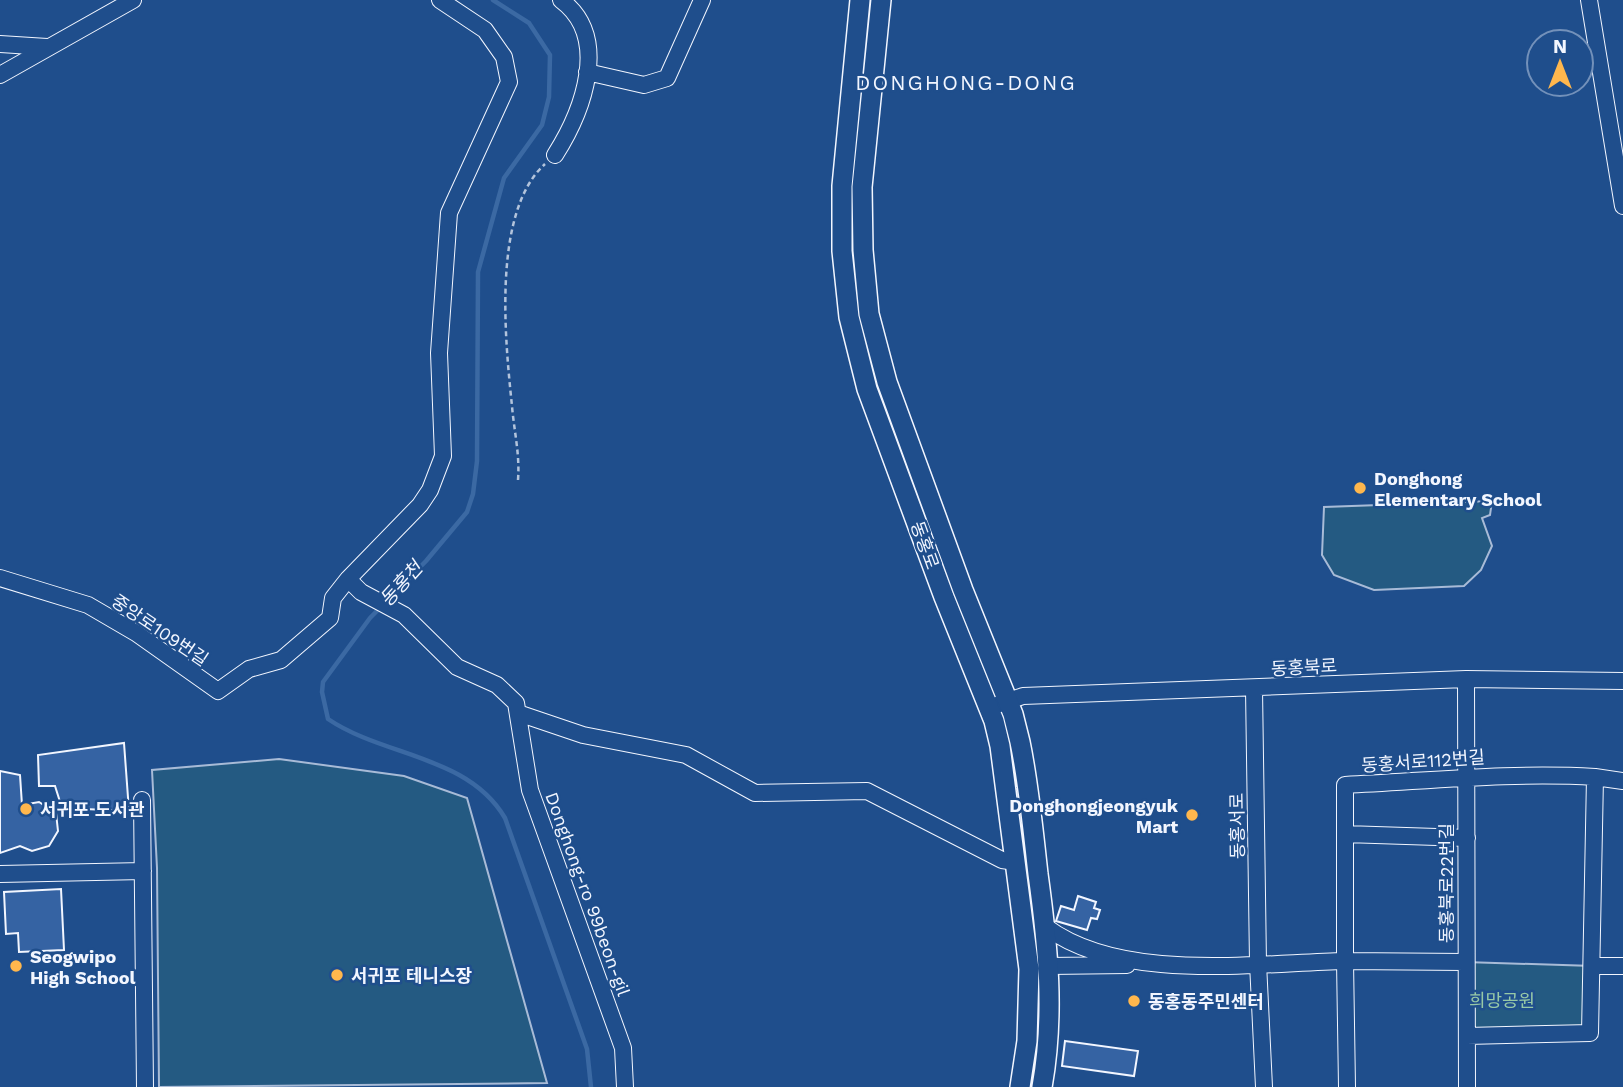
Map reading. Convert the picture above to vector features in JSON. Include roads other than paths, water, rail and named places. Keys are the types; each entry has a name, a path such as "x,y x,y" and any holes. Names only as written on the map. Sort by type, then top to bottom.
{"main road":[{"name":"동홍로","path":"860,0 842,186 842,251 849,317 867,388 988,708 1005,771 1030,987 1027,1041 1020,1087"},
{"name":"동홍로","path":"881,0 862,187 863,250 869,314 887,382 1007,701 1026,767 1049,967 1050,1007 1042,1087"}],"street":[{"path":"0,75 134,0"},
{"path":"440,0 485,30 504,57 509,82 449,213 439,353 443,456 430,490 420,505 348,579 361,592 404,615 457,667 497,684 516,703 518,713 583,734 686,755 755,793 867,791 1002,860 1016,862"},
{"path":"555,155 580,107 587,72 585,27 574,9 561,0"},
{"path":"587,72 644,85 667,78 702,0"},
{"path":"1589,0 1623,206"},
{"path":"0,44 47,47"},
{"name":"중앙로109번길","path":"0,578 88,605 136,633 218,691 249,669 265,667 281,660 301,645 330,618 333,598 348,579"},
{"name":"동홍북로","path":"988,708 1023,696 1466,679 1623,681"},
{"name":"동홍북로22번길","path":"1466,679 1467,1087"},
{"name":"동홍서로","path":"1254,689 1258,963 1264,1087"},
{"name":"Donghong-ro 99beon-gil","path":"518,713 530,790 623,1048 625,1087"},
{"name":"동홍서로112번길","path":"1345,961 1345,785 1465,779 1489,774 1595,777 1623,781"},
{"path":"1466,1036 1590,1033 1595,777"},
{"path":"142,800 145,1087"},
{"path":"1345,834 1467,838"},
{"path":"0,874 143,872"},
{"path":"1046,927 1079,945 1149,965"},
{"path":"1345,961 1347,1087"},
{"path":"1049,967 1345,961 1465,962"},
{"path":"1593,966 1623,967"}],"waterway":[{"name":"동홍천","path":"493,0 529,23 550,55 549,97 542,125 504,178 478,272 477,461 473,494 467,512 426,561 370,618 323,682 322,692 328,719 350,732 424,759 470,781 489,797 505,818 587,1049 591,1087"}],"place":[{"name":"Donghong Elementary School","path":"1360,488"},
{"name":"서귀포 도서관","path":"26,809"},
{"name":"Donghongjeongyuk Mart","path":"1192,815"},
{"name":"Seogwipo High School","path":"16,966"},
{"name":"서귀포 테니스장","path":"337,975"},
{"name":"동홍동주민센터","path":"1134,1001"}],"district":[{"name":"DONGHONG-DONG","path":"966,82"}],"park label":[{"name":"희망공원","path":"1502,1000"}]}
